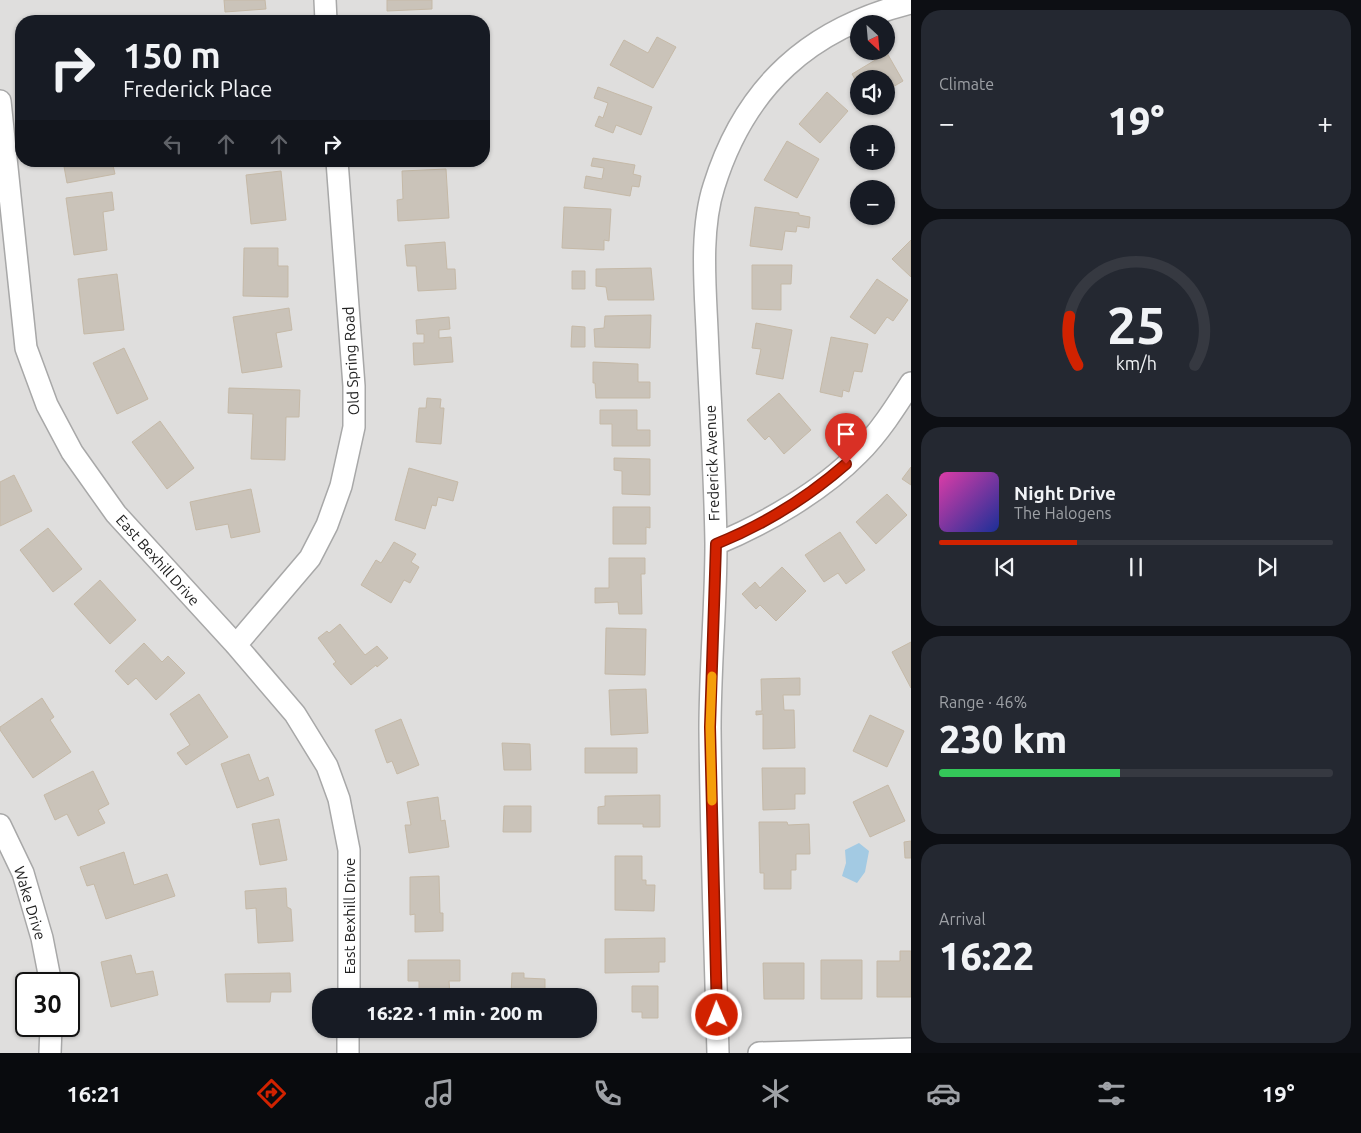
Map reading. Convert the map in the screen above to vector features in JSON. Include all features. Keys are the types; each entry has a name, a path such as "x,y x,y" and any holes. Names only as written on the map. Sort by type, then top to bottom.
{"street":[{"path":"325,0 326,15"},
{"name":"Frederick Avenue","path":"718,1053 710,727 716,544 704,267 707,229 714,185 736,134 752,107 770,82 790,61 814,44 871,14 911,2"},
{"name":"East Bexhill Drive","path":"0,101 26,348 47,405 72,452 116,514 236,645 295,714 327,766 339,799 349,850 349,988"},
{"name":"Old Spring Road","path":"236,645 310,558 328,525 341,486 354,427 354,386 337,167"},
{"path":"716,544 750,530 823,484 858,454 890,416 911,383"},
{"name":"Wake Drive","path":"0,825 23,873 42,938 49,972"},
{"path":"50,1037 50,1053"},
{"path":"348,1038 348,1053"},
{"path":"759,1053 911,1049"}],"shaded area":[{"path":"0,0 911,0 911,1053 0,1053"}],"water":[{"path":"859,843 869,851 865,872 857,883 842,876 846,863 845,850"}],"building":[{"path":"224,0 265,0 266,9 225,12"},
{"path":"387,0 432,0 432,9 387,11"},
{"path":"657,37 676,47 653,88 610,65 624,40 648,53"},
{"path":"875,60 891,60 903,81 895,86 895,70 859,70"},
{"path":"598,87 652,107 641,135 616,125 613,133 595,126 599,116 603,118 608,103 594,98"},
{"path":"827,92 848,111 820,143 799,124"},
{"path":"787,141 819,159 797,198 764,180"},
{"path":"593,158 635,165 633,174 641,176 639,187 632,186 630,196 584,188 586,176 602,179 604,168 591,166"},
{"path":"64,167 113,167 115,174 67,183"},
{"path":"446,169 449,218 398,221 397,200 403,199 402,171"},
{"path":"281,171 286,220 251,224 246,175"},
{"path":"112,192 114,210 103,212 107,250 74,255 66,198"},
{"path":"564,207 611,209 609,241 604,240 604,250 562,248"},
{"path":"755,207 799,213 799,215 810,217 809,228 797,226 796,232 785,231 782,250 750,246"},
{"path":"911,240 911,277 892,259"},
{"path":"445,242 447,269 455,269 456,289 418,291 416,266 407,266 405,245"},
{"path":"244,248 278,248 278,266 288,266 288,297 243,296"},
{"path":"752,265 792,265 791,284 781,284 781,310 752,309"},
{"path":"651,268 654,300 608,300 606,287 596,286 596,269"},
{"path":"572,271 585,271 585,289 572,289"},
{"path":"117,274 124,330 84,334 78,279"},
{"path":"877,279 908,300 893,321 887,317 875,334 850,317"},
{"path":"289,308 292,330 276,333 282,367 242,373 233,317"},
{"path":"651,315 650,348 595,347 594,329 604,328 605,316"},
{"path":"449,317 450,329 439,330 439,338 451,337 453,362 414,365 413,343 424,343 424,334 417,334 416,320"},
{"path":"756,323 792,330 783,379 756,374 761,349 752,348"},
{"path":"572,326 585,327 585,347 571,347"},
{"path":"831,337 868,344 862,372 854,371 849,392 843,390 842,397 820,392"},
{"path":"124,348 148,399 117,414 93,363"},
{"path":"593,362 638,364 638,382 650,382 650,398 596,398 595,383 593,383"},
{"path":"229,388 300,390 299,417 286,417 285,460 251,459 253,414 228,413"},
{"path":"779,393 811,430 784,454 769,436 765,440 747,420"},
{"path":"427,398 441,399 440,408 444,408 441,444 416,442 419,408 426,408"},
{"path":"600,410 637,410 637,430 650,430 650,446 612,446 612,424 600,424"},
{"path":"160,421 194,468 167,489 132,442"},
{"path":"614,458 650,459 650,495 622,494 622,471 614,470"},
{"path":"911,467 911,485 902,479"},
{"path":"409,468 458,482 453,501 438,497 436,506 432,505 425,529 395,520"},
{"path":"14,475 32,511 0,526 0,482"},
{"path":"251,489 260,532 231,538 228,524 196,530 190,502"},
{"path":"887,494 907,515 876,544 856,522"},
{"path":"613,507 650,507 650,528 646,527 646,544 613,544"},
{"path":"48,528 82,569 53,592 20,550"},
{"path":"840,532 865,570 846,584 838,573 824,582 805,555"},
{"path":"394,542 416,554 411,562 419,567 410,583 404,580 391,603 361,585 376,560 381,563"},
{"path":"609,558 645,558 645,574 641,574 642,614 619,614 618,602 595,603 595,588 609,588"},
{"path":"782,567 806,591 776,621 760,605 756,609 742,594 755,582 760,588"},
{"path":"100,580 136,620 110,644 74,604"},
{"path":"340,624 365,655 377,646 388,658 351,685 333,664 336,662 318,638 327,631 329,633"},
{"path":"606,628 646,629 645,675 605,674"},
{"path":"911,642 911,688 892,652"},
{"path":"144,643 162,662 168,656 185,673 156,700 136,678 128,685 115,671"},
{"path":"800,678 800,695 783,695 784,710 794,710 795,748 763,749 763,714 756,715 756,711 762,711 761,679"},
{"path":"646,689 648,733 611,735 609,690"},
{"path":"199,694 228,737 186,765 177,753 190,745 170,714"},
{"path":"42,698 54,717 50,720 71,752 33,778 0,730 0,727"},
{"path":"870,715 904,731 887,767 853,751"},
{"path":"401,719 419,765 397,774 392,761 387,763 375,730"},
{"path":"502,743 530,744 531,770 504,770"},
{"path":"585,748 637,748 637,773 585,773"},
{"path":"249,754 259,781 268,777 274,795 237,808 221,764"},
{"path":"762,768 805,768 805,794 795,794 795,809 763,810"},
{"path":"93,771 109,804 98,810 105,823 78,836 67,814 55,820 44,795"},
{"path":"888,785 905,821 870,837 853,802"},
{"path":"660,795 660,827 643,827 643,824 598,824 598,807 605,806 605,796"},
{"path":"438,797 441,821 445,820 449,847 409,853 405,825 411,825 407,802"},
{"path":"504,806 531,806 531,832 503,832"},
{"path":"279,819 287,860 260,865 252,824"},
{"path":"759,822 787,822 788,825 809,824 810,854 796,854 796,870 791,870 791,889 764,889 764,873 760,873"},
{"path":"911,841 911,858 905,858 904,842"},
{"path":"124,852 134,885 167,874 175,896 106,919 94,884 87,886 80,867"},
{"path":"615,856 642,856 642,880 646,880 646,885 655,885 654,911 615,910"},
{"path":"439,876 440,913 443,913 443,931 415,932 415,914 410,915 410,877"},
{"path":"286,888 287,907 291,909 293,941 258,943 256,908 246,909 245,891"},
{"path":"665,938 665,962 659,962 659,972 605,973 605,939"},
{"path":"900,951 911,951 911,997 877,997 877,961 900,961"},
{"path":"131,955 136,974 153,971 158,995 111,1007 101,962"},
{"path":"408,960 460,960 460,981 449,981 449,988 419,988 419,981 408,981"},
{"path":"821,960 862,960 862,999 821,999"},
{"path":"763,963 804,963 804,999 764,999"},
{"path":"290,973 291,992 271,992 270,1002 227,1002 225,974"},
{"path":"512,973 524,973 524,978 545,979 545,988 511,988"},
{"path":"632,986 658,986 658,1018 642,1018 642,1012 632,1012"}],"slow traffic":[{"path":"712,676 710,727 712,801"}],"route":[{"path":"717,1015 710,727 716,544 750,530 823,484 846,464"}]}
